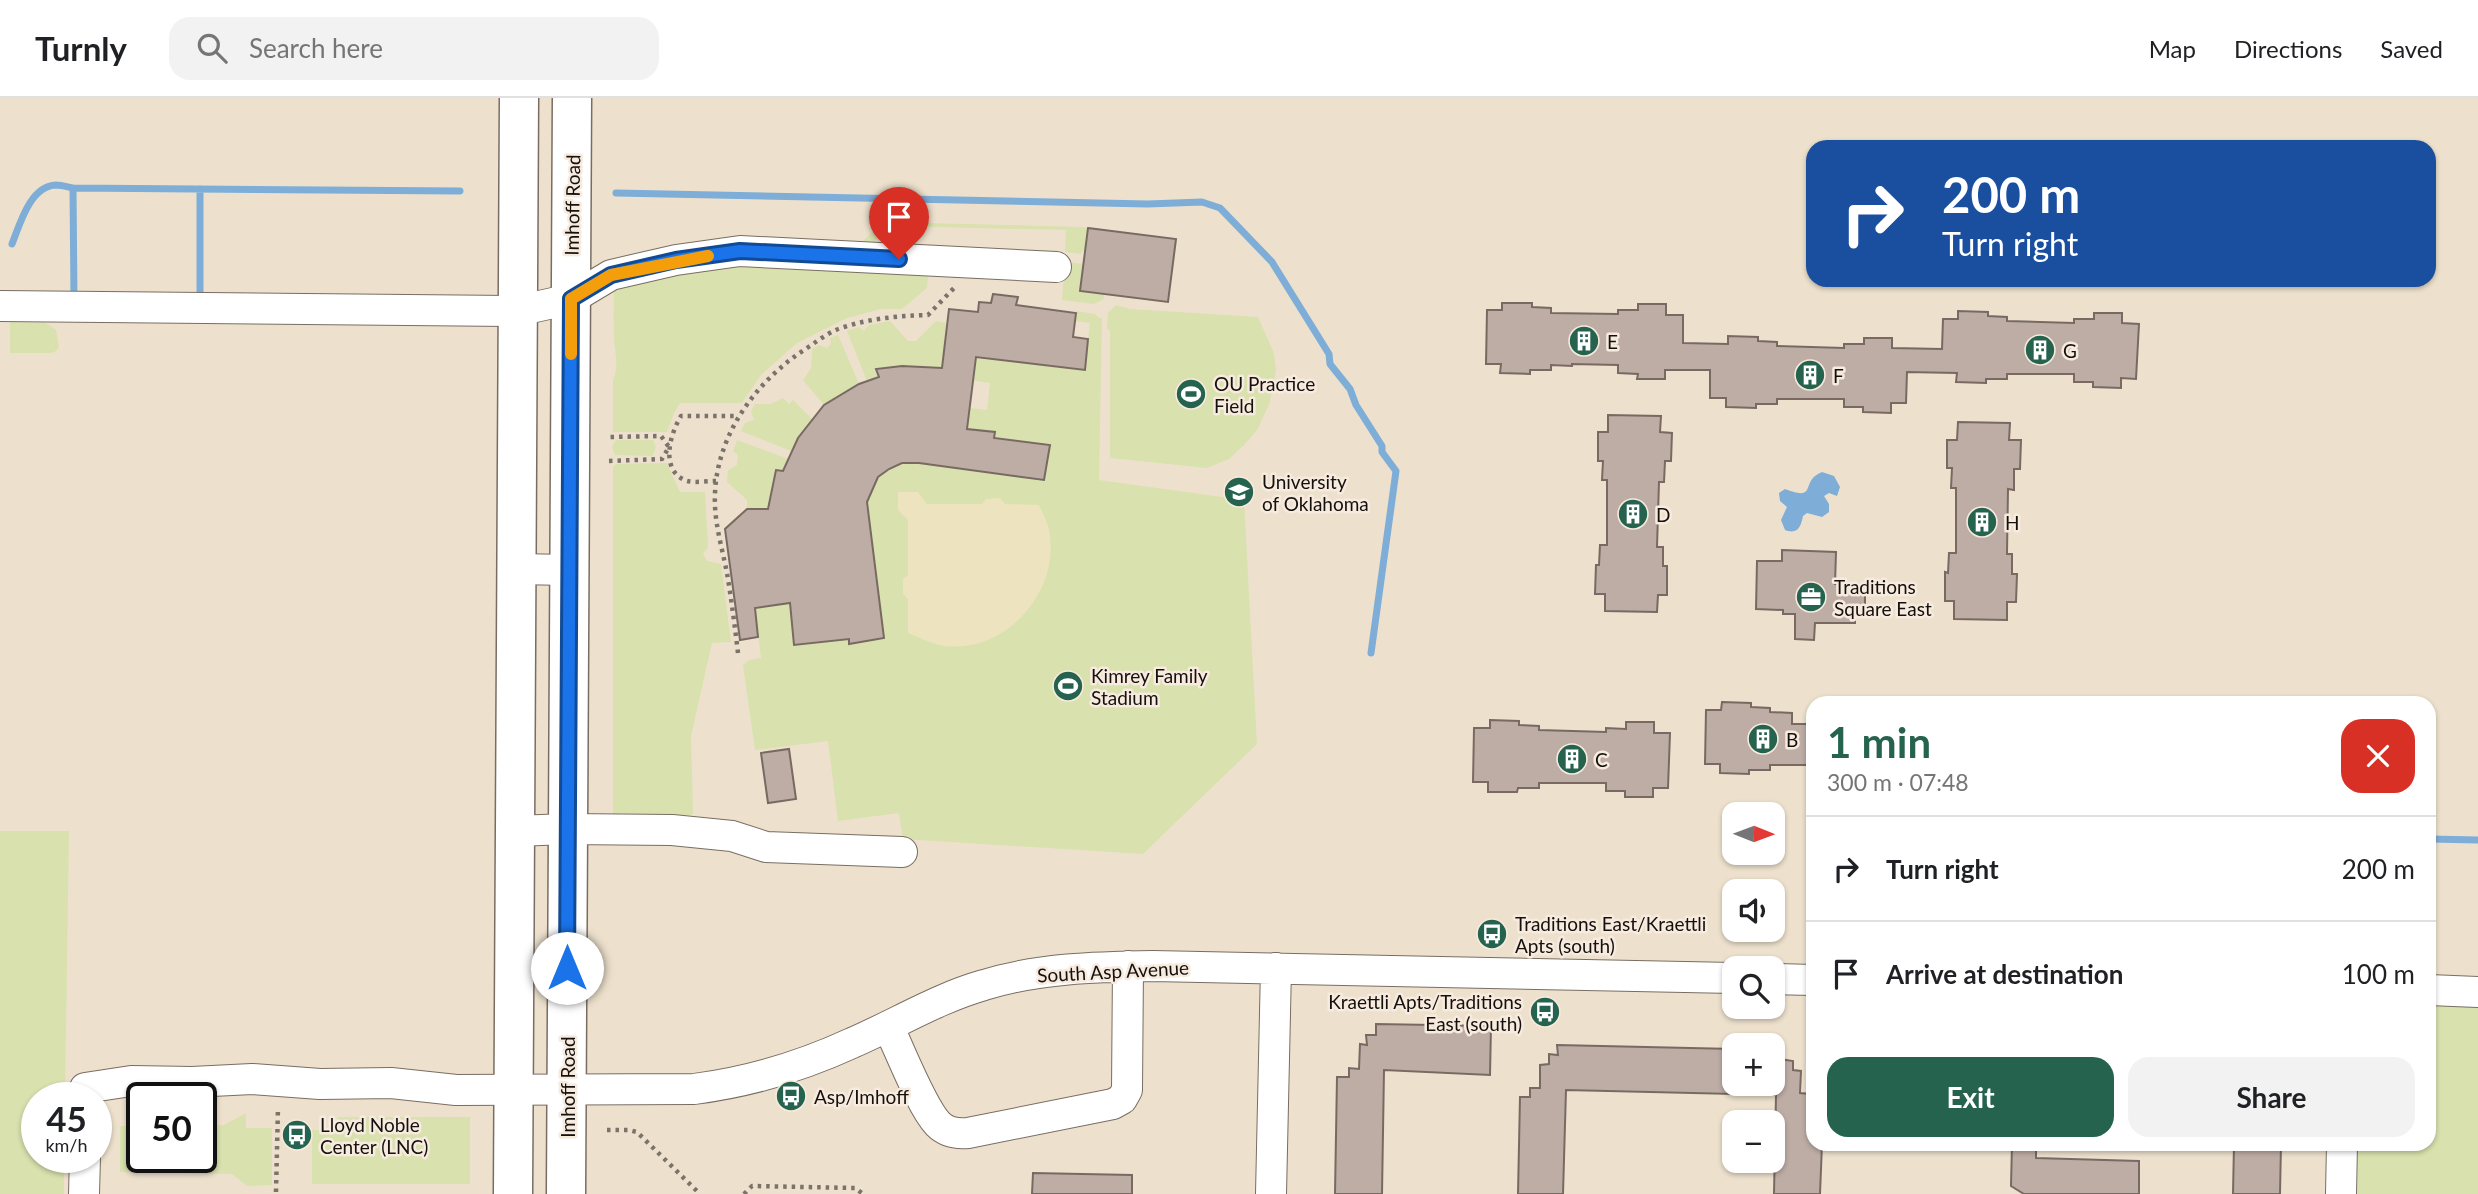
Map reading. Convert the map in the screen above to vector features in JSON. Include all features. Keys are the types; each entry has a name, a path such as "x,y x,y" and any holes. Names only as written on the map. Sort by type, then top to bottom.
{"main road":[{"path":"513,1194 519,98"},
{"name":"Imhoff Road","path":"566,1194 572,98"}],"street":[{"path":"0,306 517,312 571,299 611,275 676,260 740,251 1056,267"},
{"path":"516,569 569,570"},
{"path":"515,831 672,830 732,836 766,847 902,852"},
{"path":"888,1026 927,1108 948,1131 968,1133 1113,1104 1122,1099 1127,1090 1128,966"},
{"name":"South Asp Avenue","path":"112,1084 252,1079 320,1084 391,1083 456,1090 663,1091 731,1085 826,1055 937,1002 982,985 1049,971 1128,966 1722,978"},
{"path":"1271,1194 1276,968"},
{"path":"1785,979 1806,980"},
{"path":"2436,990 2478,992"},
{"path":"2341,1194 2342,1151"},
{"path":"84,1194 85,1173"}],"path":[{"path":"738,653 715,507 716,481 729,433 739,416 758,390 790,359 829,333 842,327 889,316 928,315 978,263"},
{"path":"609,461 662,459 681,416 739,416"},
{"path":"609,437 661,436 669,447 670,461 676,475 689,482 716,481"},
{"path":"276,1192 278,1107"},
{"path":"607,1130 637,1132 700,1194"},
{"path":"744,1194 752,1186 855,1188 863,1194"},
{"path":"821,1187 821,1194"}],"shaded area":[{"name":"University of Oklahoma","path":"0,98 2478,98 2478,1194 0,1194"}],"green space":[{"path":"883,222 1088,229 1086,251 1081,254 1065,252 1066,230 891,226 865,251 791,243 863,241"},
{"path":"1065,262 1084,264 1081,291 1104,294 1104,299 1094,304 1062,300"},
{"path":"719,263 928,275 927,288 902,309 881,309 847,318 797,343 761,375 742,403 680,403 667,432 613,432 613,381 616,363 614,283"},
{"name":"OU Practice Field","path":"1116,305 1130,309 1258,317 1274,353 1276,370 1269,405 1257,430 1229,459 1207,468 1110,458 1110,331 1107,328 1108,313"},
{"name":"Kimrey Family Stadium","path":"1076,311 1102,318 1099,480 1244,500 1257,744 1143,854 903,839 899,813 838,821 828,741 755,750 743,665 749,660 761,658 755,608 779,604 747,509 747,500 727,482 728,470 737,465 738,455 733,451 737,440 788,459 784,472 776,470 771,494 785,566 794,645 844,589 849,643 884,638 867,502 878,477 902,463 919,463 1044,480 994,438 995,432 967,429 970,408 987,410 990,383 949,377 950,368 902,366 867,381 847,331 859,327 864,331 869,325 890,321 908,341 916,341 936,321 947,323 944,353 1084,370 1090,323 1075,321"},
{"path":"10,322 46,323 56,330 59,347 51,353 10,353"},
{"path":"838,335 859,384 824,405 803,380 811,368 812,349 819,345 827,348 831,344 830,338"},
{"path":"783,398 789,404 793,400 812,419 791,451 741,431 745,423 754,420 751,411 755,404 770,404"},
{"path":"616,440 653,440 655,450 652,456 615,455 612,447"},
{"path":"667,463 680,492 705,492 708,547 703,554 707,561 721,564 731,642 712,643 691,736 693,813 613,814 613,467 616,464"},
{"path":"0,831 69,831 65,1082 21,1082 21,1173 64,1173 64,1194 0,1194"},
{"path":"2436,1001 2478,1003 2478,1194 2354,1194 2355,1151 2436,1151"},
{"path":"246,1113 246,1128 272,1128 272,1185 247,1186 232,1174 176,1173 217,1173 217,1125 224,1125"},
{"path":"338,1117 470,1117 470,1184 312,1184 312,1130 337,1130"},
{"path":"120,1126 126,1126 126,1172 120,1172"}],"sand":[{"path":"898,492 918,492 927,504 982,504 986,499 1000,498 1005,504 1039,505 1049,532 1050,558 1045,580 1035,600 1021,618 1003,632 984,641 962,646 939,645 908,633 908,599 903,594 903,579 908,575 908,520 898,510"}],"water":[{"path":"1822,472 1834,476 1840,487 1837,496 1829,493 1824,496 1829,504 1829,512 1822,517 1807,513 1796,530 1785,530 1781,520 1787,507 1780,501 1779,493 1785,489 1806,492 1811,480"}],"building":[{"path":"1088,228 1176,239 1168,302 1080,291"},
{"path":"993,294 1018,297 1016,305 1076,313 1073,337 1088,339 1085,370 976,357 967,429 995,432 994,438 1050,445 1044,480 919,463 902,463 889,469 878,477 867,502 884,638 849,644 849,639 794,645 790,603 755,608 758,637 740,640 725,529 747,509 768,509 776,470 783,471 798,438 824,405 859,384 879,377 876,369 902,366 942,368 949,309 978,312 979,302 991,303"},
{"path":"1502,303 1532,303 1532,307 1551,308 1551,313 1618,314 1618,310 1638,310 1638,304 1666,304 1666,315 1683,315 1683,343 1728,344 1728,336 1758,337 1758,341 1777,342 1777,346 1844,348 1844,344 1864,344 1864,338 1892,338 1892,348 1942,349 1943,319 1958,319 1958,311 1988,312 1988,316 2007,317 2007,321 2074,323 2074,319 2094,319 2094,313 2122,313 2122,323 2139,324 2136,379 2121,378 2121,388 2093,387 2093,382 2074,382 2074,374 2007,374 2007,379 1986,379 1986,383 1956,382 1957,373 1907,372 1906,403 1891,403 1891,413 1863,412 1863,407 1844,407 1844,399 1777,399 1777,404 1756,404 1756,408 1726,407 1726,398 1710,398 1710,370 1665,370 1665,379 1637,379 1638,374 1618,373 1618,365 1551,365 1551,370 1530,370 1530,374 1500,373 1501,364 1486,364 1487,310 1502,310"},
{"name":"D","path":"1608,415 1661,416 1660,432 1672,433 1671,461 1665,461 1664,482 1659,482 1657,547 1663,547 1663,566 1667,566 1667,595 1658,595 1657,612 1605,611 1605,594 1595,594 1600,545 1607,545 1607,480 1602,480 1603,461 1598,461 1598,432 1608,432"},
{"name":"H","path":"1958,422 2010,423 2009,440 2021,440 2020,469 2014,469 2014,490 2008,489 2007,554 2012,554 2012,574 2017,574 2016,602 2007,602 2007,620 1954,619 1954,601 1945,601 1945,572 1948,573 1949,553 1956,553 1956,488 1951,488 1952,468 1947,468 1947,440 1957,440"},
{"name":"Traditions Square East","path":"1782,550 1836,552 1835,584 1865,585 1865,614 1855,614 1855,623 1815,623 1814,640 1795,639 1795,614 1783,614 1783,610 1756,609 1757,561 1782,561"},
{"name":"B","path":"1722,702 1751,703 1751,707 1770,708 1770,712 1792,713 1792,724 1806,724 1806,765 1770,765 1770,770 1749,770 1749,774 1720,773 1720,764 1705,764 1706,710 1721,710"},
{"name":"C","path":"1490,720 1519,721 1519,725 1539,726 1539,730 1606,732 1606,728 1626,729 1626,722 1654,722 1654,733 1670,733 1668,788 1653,788 1653,797 1625,797 1625,791 1606,791 1606,783 1539,783 1539,788 1518,788 1517,792 1488,792 1488,782 1473,782 1474,728 1490,728"},
{"path":"789,749 796,799 768,803 761,753"},
{"path":"1376,1024 1491,1026 1490,1075 1384,1070 1382,1194 1335,1194 1337,1077 1349,1077 1349,1068 1359,1069 1360,1044 1367,1045 1366,1035 1376,1035"},
{"path":"1557,1045 1722,1049 1722,1094 1566,1090 1563,1194 1518,1194 1520,1097 1530,1097 1530,1088 1540,1088 1540,1065 1549,1064 1549,1054 1558,1055"},
{"path":"1785,1060 1793,1061 1793,1070 1801,1071 1800,1093 1806,1094 1806,1151 1822,1151 1820,1194 1774,1194 1774,1173 1785,1173 1785,1110 1776,1110 1776,1096 1785,1096"},
{"path":"2012,1151 2036,1151 2036,1158 2139,1161 2139,1194 2024,1194 2011,1186"},
{"path":"2234,1151 2281,1151 2280,1194 2233,1194"},
{"path":"1033,1173 1132,1175 1132,1194 1032,1194"}],"waterway":[{"path":"12,244 27,207 39,192 56,185 73,188 460,191"},
{"path":"73,188 74,299"},
{"path":"200,189 200,296"},
{"path":"616,193 1148,204 1202,202 1220,208 1272,262 1329,354 1330,364 1350,389 1356,405 1382,446 1382,452 1396,471 1371,653"},
{"path":"2436,839 2478,840"}],"slow traffic":[{"path":"571,354 571,299 611,275 676,260 708,256"}],"place":[{"name":"E","path":"1584,341"},
{"name":"G","path":"2040,350"},
{"name":"F","path":"1810,375"},
{"name":"OU Practice Field","path":"1191,394"},
{"name":"University of Oklahoma","path":"1239,492"},
{"name":"D","path":"1633,514"},
{"name":"H","path":"1982,522"},
{"name":"Traditions Square East","path":"1811,597"},
{"name":"Kimrey Family Stadium","path":"1068,686"},
{"name":"B","path":"1763,739"},
{"name":"C","path":"1572,759"},
{"name":"Traditions East/Kraettli Apts (south)","path":"1492,934"},
{"name":"Kraettli Apts/Traditions East (south)","path":"1545,1012"},
{"name":"Asp/Imhoff","path":"791,1096"},
{"name":"Lloyd Noble Center (LNC)","path":"297,1135"}],"route":[{"path":"567,968 571,299 611,275 676,260 740,251 899,259"}]}
